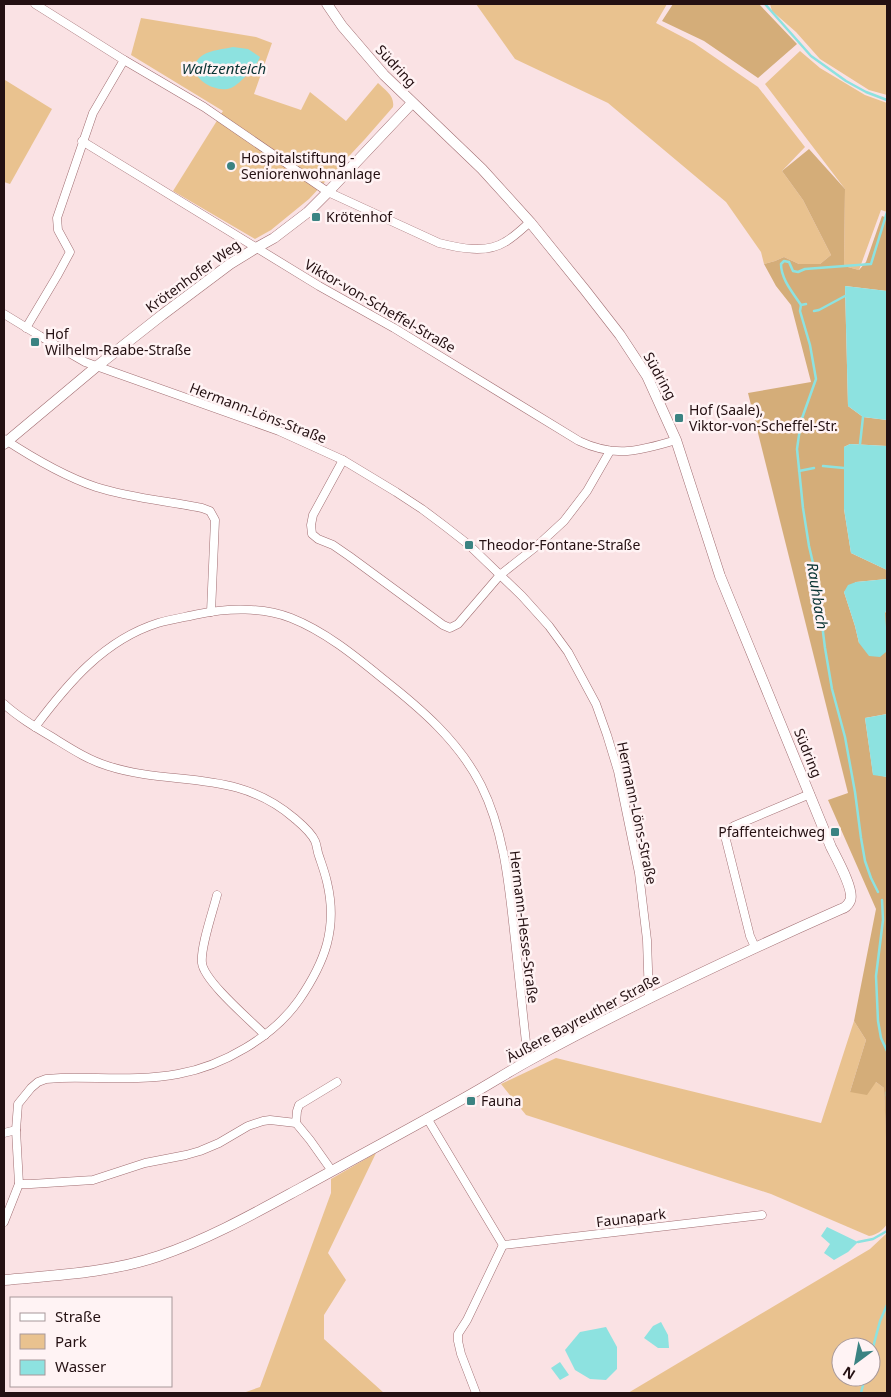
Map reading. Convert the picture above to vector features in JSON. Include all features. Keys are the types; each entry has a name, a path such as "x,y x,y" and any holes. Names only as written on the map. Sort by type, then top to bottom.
{"street":[{"path":"35,4 124,60 204,107 328,192 439,243 454,247 493,248 505,242 530,222"},
{"name":"Südring","path":"327,4 342,26 384,75 482,169 530,222 626,343 647,376 676,440 720,576 852,892 851,900"},
{"path":"26,328 58,276 70,252 58,230 56,218 93,113 124,60"},
{"name":"Krötenhofer Weg","path":"5,441 96,367 230,264 274,238 308,212 412,103"},
{"name":"Viktor-von-Scheffel-Straße","path":"82,142 319,286 394,328 593,448 622,452 676,440"},
{"name":"Hermann-Löns-Straße","path":"4,314 96,367 279,431 343,460 422,509 469,545 522,596 549,626 568,652 596,704 608,735 618,771 639,873 647,940 649,998"},
{"path":"5,441 50,467 96,487 210,511 215,520 211,612"},
{"path":"343,460 313,515 311,531 314,536 350,556 443,625 450,628 454,627 462,619 500,575 538,546 564,521 586,491 610,451"},
{"name":"Hermann-Hesse-Straße","path":"35,727 75,677 94,659 115,643 139,630 158,623 211,612 247,610 269,612 290,617 328,637 408,699 447,735 466,759 481,785 493,814 503,849 510,894 528,1061"},
{"path":"4,704 12,712 35,727 88,758 105,765 120,770 220,783 243,789 272,802 291,815 314,839 324,871 331,904 332,924 321,963 304,992 286,1015 250,1046 200,1068 179,1074 148,1077 46,1079 38,1082 31,1088 18,1104 16,1130 19,1184 4,1222"},
{"path":"755,947 750,936 726,840 727,831 734,826 810,794"},
{"path":"217,895 202,955 203,968 211,982 265,1035"},
{"name":"Äußere Bayreuther Straße","path":"4,1280 125,1266 158,1257 193,1244 332,1171 528,1061 649,998 755,947 841,910 851,900"},
{"path":"296,1123 297,1111 300,1105 337,1082"},
{"path":"427,1118 503,1245 458,1334 461,1354 476,1393"},
{"path":"19,1184 93,1180 145,1163 200,1151 219,1143 248,1126 270,1120 296,1123 332,1171"},
{"path":"4,1132 16,1130"},
{"name":"Faunapark","path":"503,1245 762,1215"}],"green space":[{"path":"476,4 667,4 656,23 694,43 758,87 805,147 782,171 803,200 831,255 820,264 799,264 784,257 764,264 761,252 726,202 608,103 515,59"},
{"path":"770,4 887,4 887,95 869,90 820,59 796,32 772,11"},
{"path":"141,18 256,37 272,43 254,94 301,110 310,92 346,121 378,83 391,96 393,107 309,199 271,230 255,239 173,191 223,111 131,55"},
{"path":"800,51 820,68 865,95 887,103 887,212 881,210 859,270 844,266 845,189 765,84"},
{"path":"5,80 52,109 10,184 4,182"},
{"path":"854,1021 866,1040 850,1092 876,1082 884,1088 887,1153 887,1224 875,1235 869,1236 771,1194 526,1115 501,1084 556,1058 821,1123"},
{"path":"376,1153 328,1253 346,1280 324,1315 324,1339 384,1393 243,1393 260,1387 331,1193 331,1179"},
{"path":"887,1233 887,1393 628,1393 870,1249"}],"shaded area":[{"path":"673,4 759,4 797,44 758,78 704,41 662,21"},
{"path":"809,149 845,189 844,266 859,270 866,262 882,216 887,218 887,291 845,286 848,406 863,417 887,420 887,446 850,444 844,447 844,509 851,553 887,570 887,579 856,582 844,592 859,643 885,626 885,613 887,609 887,714 865,718 873,774 887,777 886,1137 884,1088 876,1082 867,1095 850,1092 866,1040 854,1021 876,909 828,800 848,793 748,393 811,382 791,305 776,286 764,264 784,257 799,264 820,264 831,255 803,200 782,171"}],"water":[{"name":"Waltzenteich","path":"233,47 248,49 260,57 256,65 231,88 215,88 207,85 196,74 197,61 206,53"},
{"path":"845,286 887,291 887,420 863,417 848,406"},
{"path":"850,444 887,446 887,570 851,553 844,509 844,447"},
{"path":"887,579 887,609 885,613 886,652 880,657 869,656 859,643 844,592 848,585 856,582"},
{"path":"887,714 887,777 873,775 865,718"},
{"path":"827,1227 858,1242 848,1252 834,1260 824,1253 830,1244 821,1236"},
{"path":"661,1322 668,1335 669,1348 658,1348 644,1338 653,1326"},
{"path":"606,1327 617,1347 617,1369 606,1380 590,1379 575,1370 565,1350 580,1332"},
{"path":"560,1362 569,1375 560,1380 551,1368"}],"waterway":[{"path":"765,4 811,56 846,81 866,92 887,100"},
{"path":"801,305 785,280 781,264 784,261 789,262 793,271 798,272 805,269 871,264 887,212"},
{"name":"Rauhbach","path":"814,311 845,296"},
{"name":"Rauhbach","path":"806,304 801,305 800,311 810,345 816,379 801,421 797,449 803,508 816,576 832,689 845,737 865,861 878,892"},
{"path":"860,444 863,417"},
{"path":"823,466 844,468"},
{"path":"799,471 814,468"},
{"path":"882,900 883,920 876,976 878,1021 881,1038 887,1051"},
{"path":"858,1242 873,1239 887,1231"},
{"name":"Rauhbach","path":"876,1337 887,1305"},
{"name":"Rauhbach","path":"861,1393 862,1387"}],"place":[{"name":"Hospitalstiftung - Seniorenwohnanlage","path":"231,166"},
{"name":"Krötenhof","path":"316,217"},
{"name":"Hof Wilhelm-Raabe-Straße","path":"35,342"},
{"name":"Hof (Saale), Viktor-von-Scheffel-Str.","path":"679,418"},
{"name":"Theodor-Fontane-Straße","path":"469,545"},
{"name":"Pfaffenteichweg","path":"835,832"},
{"name":"Fauna","path":"471,1101"}]}
